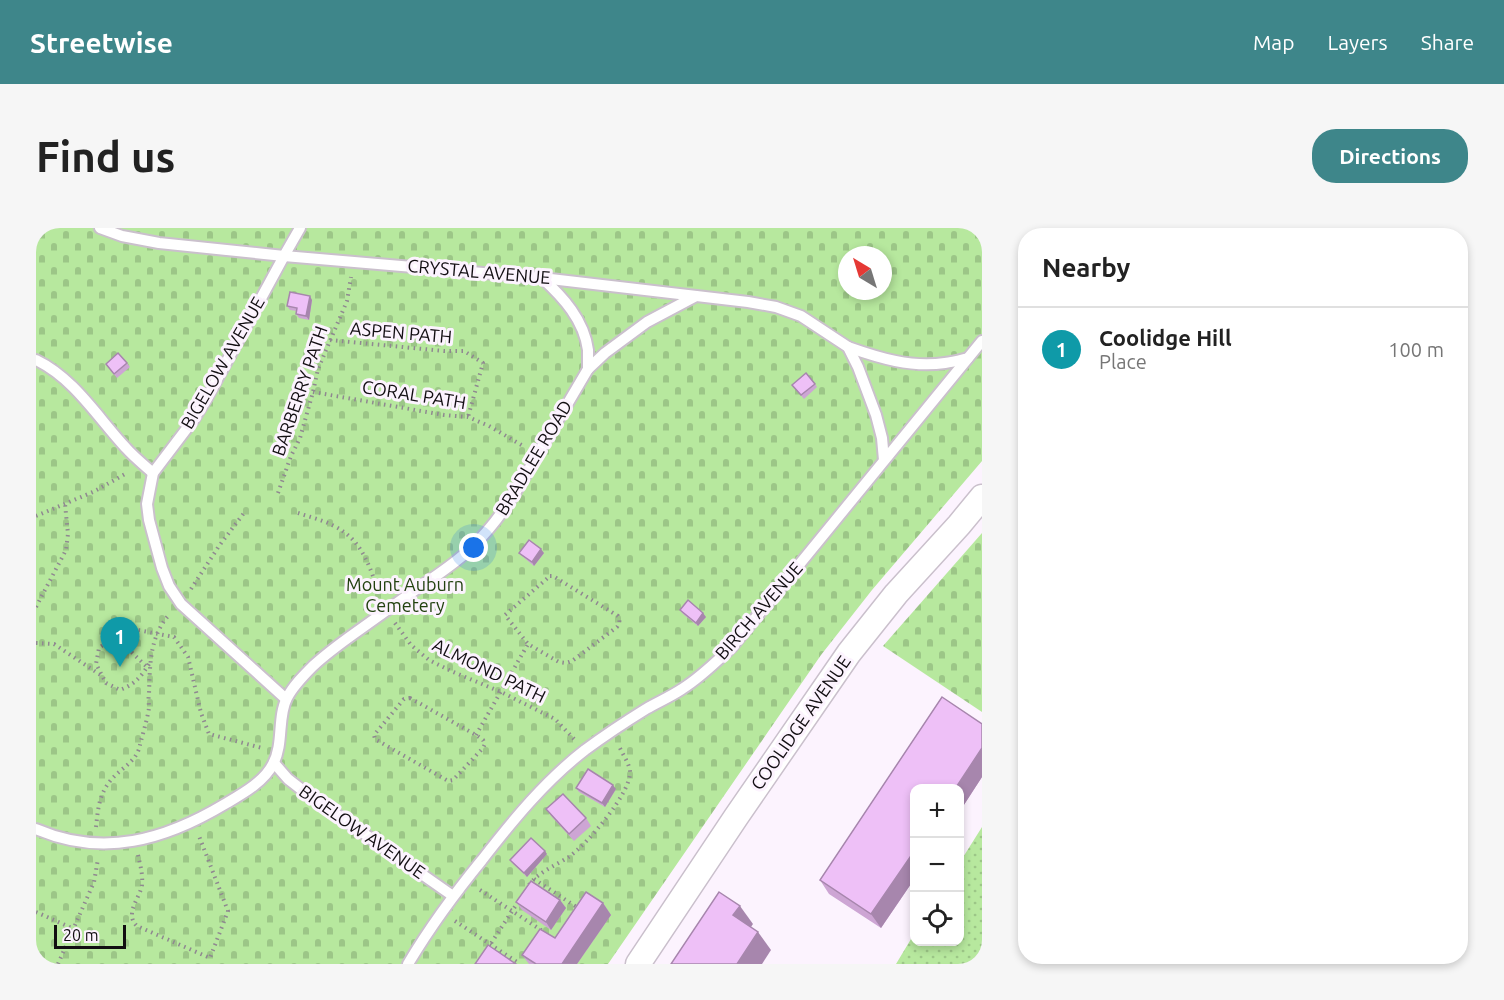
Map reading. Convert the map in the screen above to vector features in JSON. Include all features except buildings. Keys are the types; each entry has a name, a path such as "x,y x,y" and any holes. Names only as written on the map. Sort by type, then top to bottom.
{"street":[{"name":"COOLIDGE AVENUE","path":"638,964 849,653 896,594 982,497"}],"lane":[{"name":"CRYSTAL AVENUE","path":"100,228 122,236 159,243 542,278 748,302 776,307 801,316 848,347 900,363 943,363 968,358"},
{"name":"BIGELOW AVENUE","path":"286,699 181,604 162,568 147,504 153,473 194,419 208,396 300,228"},
{"path":"542,278 560,294 582,330 588,349 588,369"},
{"name":"BRADLEE ROAD","path":"36,829 74,840 97,843 115,844 135,841 158,836 194,821 251,788 274,764 286,699 298,682 334,648 451,566 485,535 514,496 588,369 605,353 647,322 696,296"},
{"name":"BIRCH AVENUE","path":"408,964 453,896 510,823 553,778 584,751 645,710 683,689 709,669 730,648 982,340"},
{"path":"848,347 876,415 882,438 884,460"},
{"path":"36,360 59,374 77,391 128,450 153,473"},
{"name":"BIGELOW AVENUE","path":"274,764 306,794 453,896"}],"path":[{"name":"BARBERRY PATH","path":"278,493 300,438 318,369 347,301 353,261"},
{"name":"ASPEN PATH","path":"330,340 464,351 483,363 468,417"},
{"name":"CORAL PATH","path":"313,392 444,415 468,417 489,426 538,454"},
{"path":"36,516 117,480 143,464"},
{"path":"36,606 66,550 68,534 65,504"},
{"path":"58,964 94,882 98,803 112,778 136,755 149,708 149,665 157,634 163,621 181,604 244,513"},
{"name":"ALMOND PATH","path":"298,513 335,526 351,537 364,553 386,611 411,645 429,660 555,719 584,751"},
{"path":"550,576 620,619 616,627 572,662 559,662 528,644 505,615 550,576"},
{"path":"149,665 131,686 120,690 106,683 96,664 99,648 111,639 133,629 174,637 188,657 201,713 209,734 277,752"},
{"path":"111,639 124,645 149,665"},
{"path":"36,643 54,644 102,676"},
{"path":"476,735 528,644"},
{"path":"410,698 476,735 483,740 485,744 483,748 453,780 448,781 375,740 374,735 404,699 410,698"},
{"path":"528,887 534,879 572,855 602,823 621,797 629,782 630,771 612,732"},
{"path":"135,841 142,887 131,917 133,922 137,926 210,958 228,911 194,821"},
{"path":"534,879 582,910"},
{"path":"465,881 551,937"},
{"path":"484,954 523,895"},
{"path":"36,912 74,929"},
{"path":"442,912 520,964"}],"green space":[{"name":"Mount Auburn Cemetery","path":"36,228 982,228 982,461 872,590 821,655 608,964 36,964"},
{"path":"982,533 982,712 883,646"},
{"path":"982,827 982,964 896,964 910,941 910,946 964,946 964,856"}],"place":[{"name":"Coolidge Hill","path":"120,667"}]}
